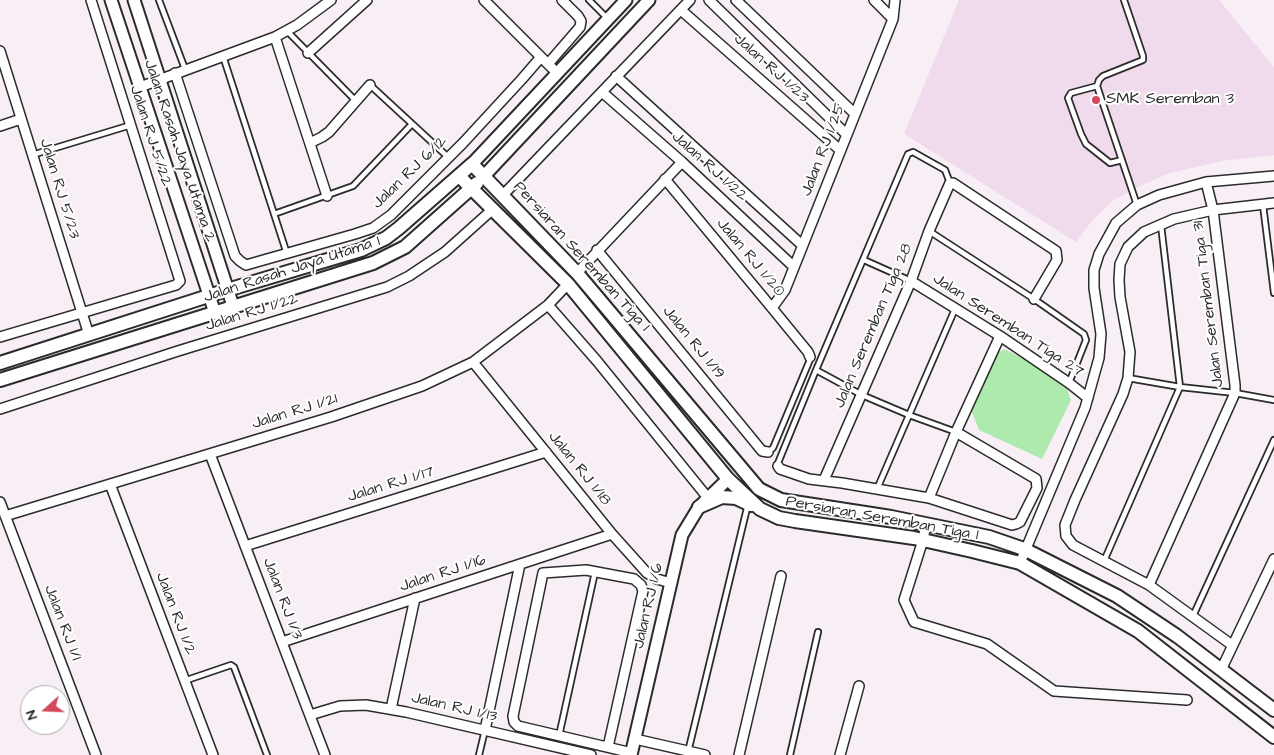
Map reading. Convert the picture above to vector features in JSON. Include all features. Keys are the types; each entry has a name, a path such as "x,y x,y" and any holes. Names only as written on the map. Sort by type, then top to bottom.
{"main road":[{"name":"Persiaran Seremban Tiga 1","path":"472,164 577,273 759,489 781,500 892,517 989,537 1024,549 1118,596 1177,636 1274,710"},
{"name":"Jalan Rasah Jaya Utama 1","path":"0,363 227,290 361,250 378,242 399,228 472,164"},
{"name":"Persiaran Seremban Tiga 1","path":"459,176 568,284 728,479 760,509 779,518 923,540 1020,563 1138,631 1274,737"},
{"name":"Jalan Rasah Jaya Utama 1","path":"0,380 374,263 405,248 484,176"},
{"path":"568,284 577,273"},
{"path":"728,479 741,468"},
{"path":"704,502 722,498 736,498 760,509"}],"street":[{"name":"Jalan RJ 5/22","path":"82,314 176,286 180,280 91,0"},
{"name":"Jalan Rasah Jaya Utama 2","path":"111,0 215,313"},
{"name":"Jalan Rasah Jaya Utama 2","path":"134,0 233,306"},
{"path":"140,87 275,37 287,31 331,0"},
{"path":"308,52 367,0"},
{"path":"484,0 557,73"},
{"path":"548,64 580,26 581,21 578,16 562,0"},
{"name":"Jalan Rasah Jaya Utama 1","path":"472,164 626,0"},
{"name":"Jalan Rasah Jaya Utama 1","path":"484,176 649,0"},
{"path":"503,195 690,0"},
{"name":"Jalan RJ 1/23","path":"709,0 846,134"},
{"name":"Jalan RJ 1/23","path":"736,0 854,113"},
{"path":"874,0 893,19"},
{"name":"Jalan RJ 1/25","path":"772,308 785,290 893,19 895,0"},
{"name":"Jalan RJ 1/23","path":"681,10 840,150"},
{"path":"275,37 327,196"},
{"name":"Jalan RJ 5/23","path":"0,52 89,335"},
{"name":"Jalan RJ 6/12","path":"175,73 235,256 240,262 246,264 287,254 373,228 391,215 448,157 522,80 541,57"},
{"name":"Jalan RJ 1/22","path":"616,76 802,245"},
{"path":"310,144 329,132 370,85"},
{"name":"Jalan RJ 1/22","path":"602,92 682,162 794,267"},
{"path":"0,126 21,119"},
{"path":"577,273 682,162"},
{"path":"1020,563 1024,549 1085,408 1100,358 1101,334 1094,288 1094,270 1099,254 1116,223 1137,205 1159,195 1206,182 1274,176"},
{"name":"Jalan RJ 1/20","path":"665,180 808,352 810,358"},
{"name":"Jalan Seremban Tiga 31","path":"1149,586 1235,392 1212,210 1206,182"},
{"path":"950,183 953,183 1056,251 1058,255 1057,260 1034,299"},
{"name":"Jalan Seremban Tiga 28","path":"824,480 911,281 929,231 950,183"},
{"path":"1232,645 1149,586 1073,544 1066,536 1065,526 1123,394 1128,378 1130,352 1120,297 1120,264 1128,247 1144,232 1160,224 1188,215 1212,210 1274,203"},
{"name":"Jalan RJ 1/22","path":"0,409 178,351 387,287 409,276 445,252 493,209"},
{"name":"Jalan RJ 1/19","path":"597,250 762,451 768,452"},
{"name":"Jalan Seremban Tiga 27","path":"911,281 1000,336 1069,382 1088,398"},
{"name":"Jalan RJ 1/21","path":"5,516 331,418 422,386 473,362 548,305 568,284"},
{"path":"548,305 597,361 704,502"},
{"path":"0,337 82,314"},
{"path":"930,498 956,432 1000,336"},
{"name":"Jalan RJ 1/18","path":"473,362 612,534 653,577 671,583"},
{"path":"778,466 780,469 809,479 930,498 1012,525 1020,522 1038,488 1038,482 1033,476 956,432"},
{"name":"Jalan RJ 1/17","path":"245,546 546,452"},
{"name":"Jalan RJ 1/3","path":"210,454 325,755"},
{"name":"Jalan RJ 1/6","path":"631,754 682,535 704,502 728,479"},
{"name":"Jalan RJ 1/2","path":"110,484 213,755"},
{"name":"Jalan RJ 1/1","path":"0,502 96,755"},
{"path":"926,524 923,540 904,600 914,622 987,644 1054,691 1187,700"},
{"name":"Jalan RJ 1/16","path":"282,642 612,534"},
{"path":"542,557 543,573 513,719 518,726 631,754"},
{"path":"1220,670 1274,559"},
{"path":"485,730 520,564"},
{"path":"543,573 570,570 595,572 634,579 641,585 643,591 608,747"},
{"path":"739,755 781,576"},
{"path":"641,585 653,577"},
{"path":"390,710 415,598"},
{"path":"840,755 859,686"},
{"name":"Jalan RJ 1/13","path":"310,715 340,706 366,705 591,755"},
{"path":"635,739 688,753 705,755"}],"lane":[{"path":"159,0 185,69"},
{"path":"589,0 608,19"},
{"path":"1124,0 1143,60 1104,76 1099,80 1097,86 1137,205"},
{"path":"287,31 356,101"},
{"path":"223,56 287,254"},
{"path":"370,85 448,157"},
{"path":"1097,86 1071,93 1068,98 1086,144 1107,162 1113,163 1122,160"},
{"path":"274,214 347,189 358,183 412,124"},
{"path":"32,155 131,125"},
{"path":"778,466 816,370 910,152 944,170 950,183"},
{"path":"1263,203 1274,293"},
{"path":"1104,561 1180,387 1160,224"},
{"path":"929,231 1034,299 1086,337 1069,382"},
{"path":"864,260 911,281"},
{"path":"877,489 955,308"},
{"path":"768,452 773,448 810,358"},
{"path":"816,370 862,395 956,432"},
{"path":"1128,378 1180,387 1235,392 1274,400"},
{"path":"1192,617 1274,440"},
{"path":"688,753 748,503"},
{"path":"558,736 595,572"},
{"path":"790,755 818,632"},
{"path":"184,680 231,665 234,667 267,755"},
{"path":"479,755 485,730"}],"shaded area":[{"name":"SMK Seremban 3","path":"959,0 1219,0 1274,67 1274,155 1222,161 1170,173 1140,186 1114,200 1092,221 1076,242 904,134"}],"green space":[{"path":"1005,349 1064,381 1071,400 1042,459 979,430 971,410 993,355"}],"place":[{"name":"SMK Seremban 3","path":"1096,100"}]}
